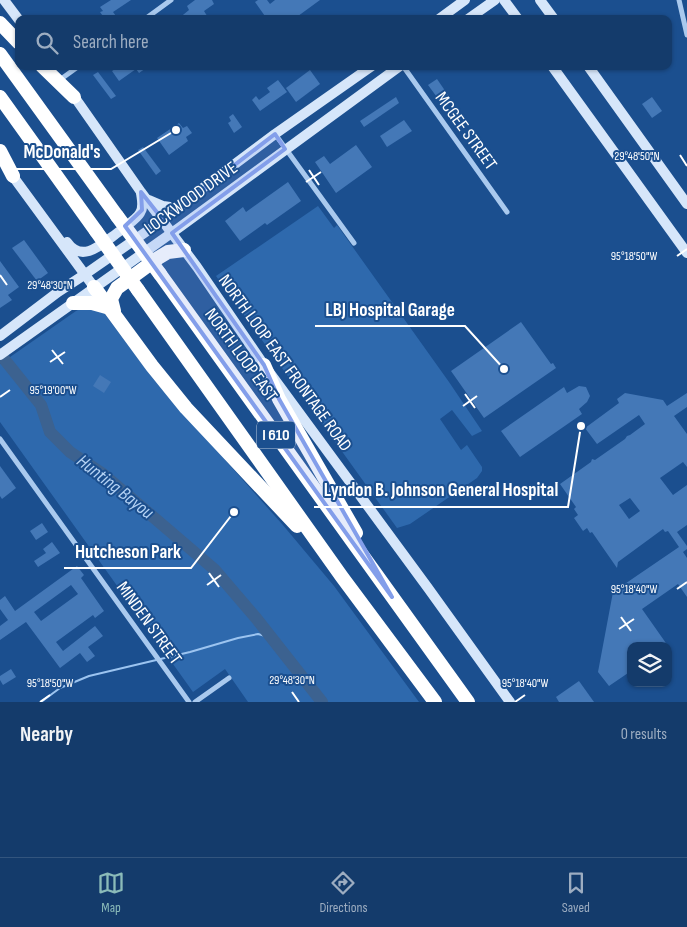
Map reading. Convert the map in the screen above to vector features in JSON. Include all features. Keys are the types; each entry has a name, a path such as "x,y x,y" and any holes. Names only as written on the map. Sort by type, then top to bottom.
{"highway":[{"path":"0,23 15,39"},
{"name":"NORTH LOOP EAST","path":"0,54 468,702"},
{"path":"46,70 74,97"},
{"name":"I 610","path":"0,97 342,577 435,702"},
{"path":"0,151 13,176"},
{"path":"112,310 111,298 117,288 163,254 184,250"},
{"path":"94,287 152,366 186,408 342,577"},
{"path":"73,303 92,303 112,310"},
{"path":"264,364 279,399 392,597"}],"main road":[{"path":"4,0 15,15"},
{"path":"445,15 466,0"},
{"path":"473,15 494,0"},
{"path":"504,0 515,15"},
{"path":"540,0 551,15"},
{"name":"NORTH LOOP EAST FRONTAGE ROAD","path":"55,70 264,364 510,702"},
{"name":"LOCKWOOD DRIVE","path":"2,335 58,292 84,276 163,220 275,134 366,70"},
{"name":"LOCKWOOD DRIVE","path":"0,355 172,233 395,70"},
{"path":"555,70 687,253"},
{"path":"591,70 687,204"},
{"path":"0,158 84,276 94,287"},
{"path":"143,195 162,206 177,208"},
{"path":"47,223 57,228 74,250 80,252 97,248 137,217 143,206 143,195"}],"street":[{"path":"150,15 171,0"},
{"path":"679,0 687,35"},
{"path":"61,79 73,70"},
{"name":"MCGEE STREET","path":"404,70 507,212"},
{"path":"275,134 354,243"},
{"name":"MINDEN STREET","path":"0,439 189,702"},
{"path":"195,702 229,678"}],"highlighted area":[{"path":"275,134 285,149 172,233 264,365 279,399 392,597 125,226 142,210 141,192 163,220"}],"shaded area":[{"path":"318,206 334,228 337,225 482,431 472,436 452,410 440,419 461,450 467,445 482,467 482,471 477,478 410,524 397,528 216,276"},
{"path":"88,305 101,309 155,381 282,524 334,586 419,702 248,702 225,669 193,692 0,422 0,364 76,311"}],"building":[{"path":"111,0 131,0 113,12 115,15 102,15 100,12 103,11 100,7"},
{"path":"195,0 212,0 214,4 204,11 206,15 183,15 189,10 187,6"},
{"path":"267,0 270,4 275,0 320,0 299,15 264,15 255,2"},
{"path":"114,70 135,70 119,81 112,71"},
{"path":"310,70 320,84 296,102 286,88"},
{"path":"98,72 116,96 111,99 93,75"},
{"path":"437,79 450,98 442,104 428,85"},
{"path":"278,80 287,92 260,111 252,100 256,96 259,100 270,92 267,88"},
{"path":"396,97 399,103 364,127 360,121"},
{"path":"652,97 662,111 652,118 642,104"},
{"path":"233,114 242,127 234,133 228,123 231,121 229,117"},
{"path":"404,120 412,131 387,147 380,136"},
{"path":"179,123 183,128 187,126 192,133 186,137 188,141 169,155 157,138"},
{"path":"356,145 372,167 336,193 315,162 324,156 330,164"},
{"path":"143,147 161,171 156,175 138,150"},
{"path":"288,182 301,201 240,241 225,221 243,207 246,212"},
{"path":"24,240 48,273 37,281 12,248"},
{"path":"0,261 19,287 8,295 12,300 0,308"},
{"path":"521,322 551,364 553,363 556,368 484,418 451,371"},
{"path":"100,375 111,382 104,393 93,386"},
{"path":"579,386 586,387 590,396 587,402 579,409 582,414 520,457 501,431 564,387 567,393"},
{"path":"625,393 663,400 667,406 687,393 687,407 674,416 687,434 687,467 683,462 660,478 673,495 687,485 687,525 677,532 687,546 687,549 683,552 687,558 687,597 678,584 642,609 665,642 627,642 627,674 609,686 598,672 613,592 679,547 668,531 665,532 663,529 618,562 617,568 592,532 590,533 587,528 583,531 574,518 578,515 574,509 576,507 560,484 591,462 592,459 595,460 645,424 639,415 597,444 585,428 619,403 617,399","holes":["630,498 640,511 629,519 619,505"]},
{"path":"0,466 16,488 2,499 0,496"},
{"path":"42,523 48,532 36,540 30,531"},
{"path":"52,542 60,553 38,567 34,561 46,553 43,549"},
{"path":"77,566 84,575 81,578 104,611 95,618 93,615 56,642 63,651 95,626 103,636 88,647 95,656 87,662 80,653 60,668 26,622 0,640 0,626 8,620 0,609 0,600 5,596 15,611","holes":["71,585 78,594 41,621 34,612"]},
{"path":"11,669 16,677 3,685 0,676"},
{"path":"579,681 594,702 559,702 556,697"}],"waterway":[{"name":"Hunting Bayou","path":"0,354 41,405 50,432 70,452 103,474 214,569 256,618 322,702"},
{"path":"41,702 60,688 89,676 190,652 238,638 258,634 269,637"}],"place":[{"name":"McDonald's","path":"176,130"},
{"name":"LBJ Hospital Garage","path":"504,369"},
{"name":"Lyndon B. Johnson General Hospital","path":"581,426"},
{"name":"Hutcheson Park","path":"234,512"}]}
